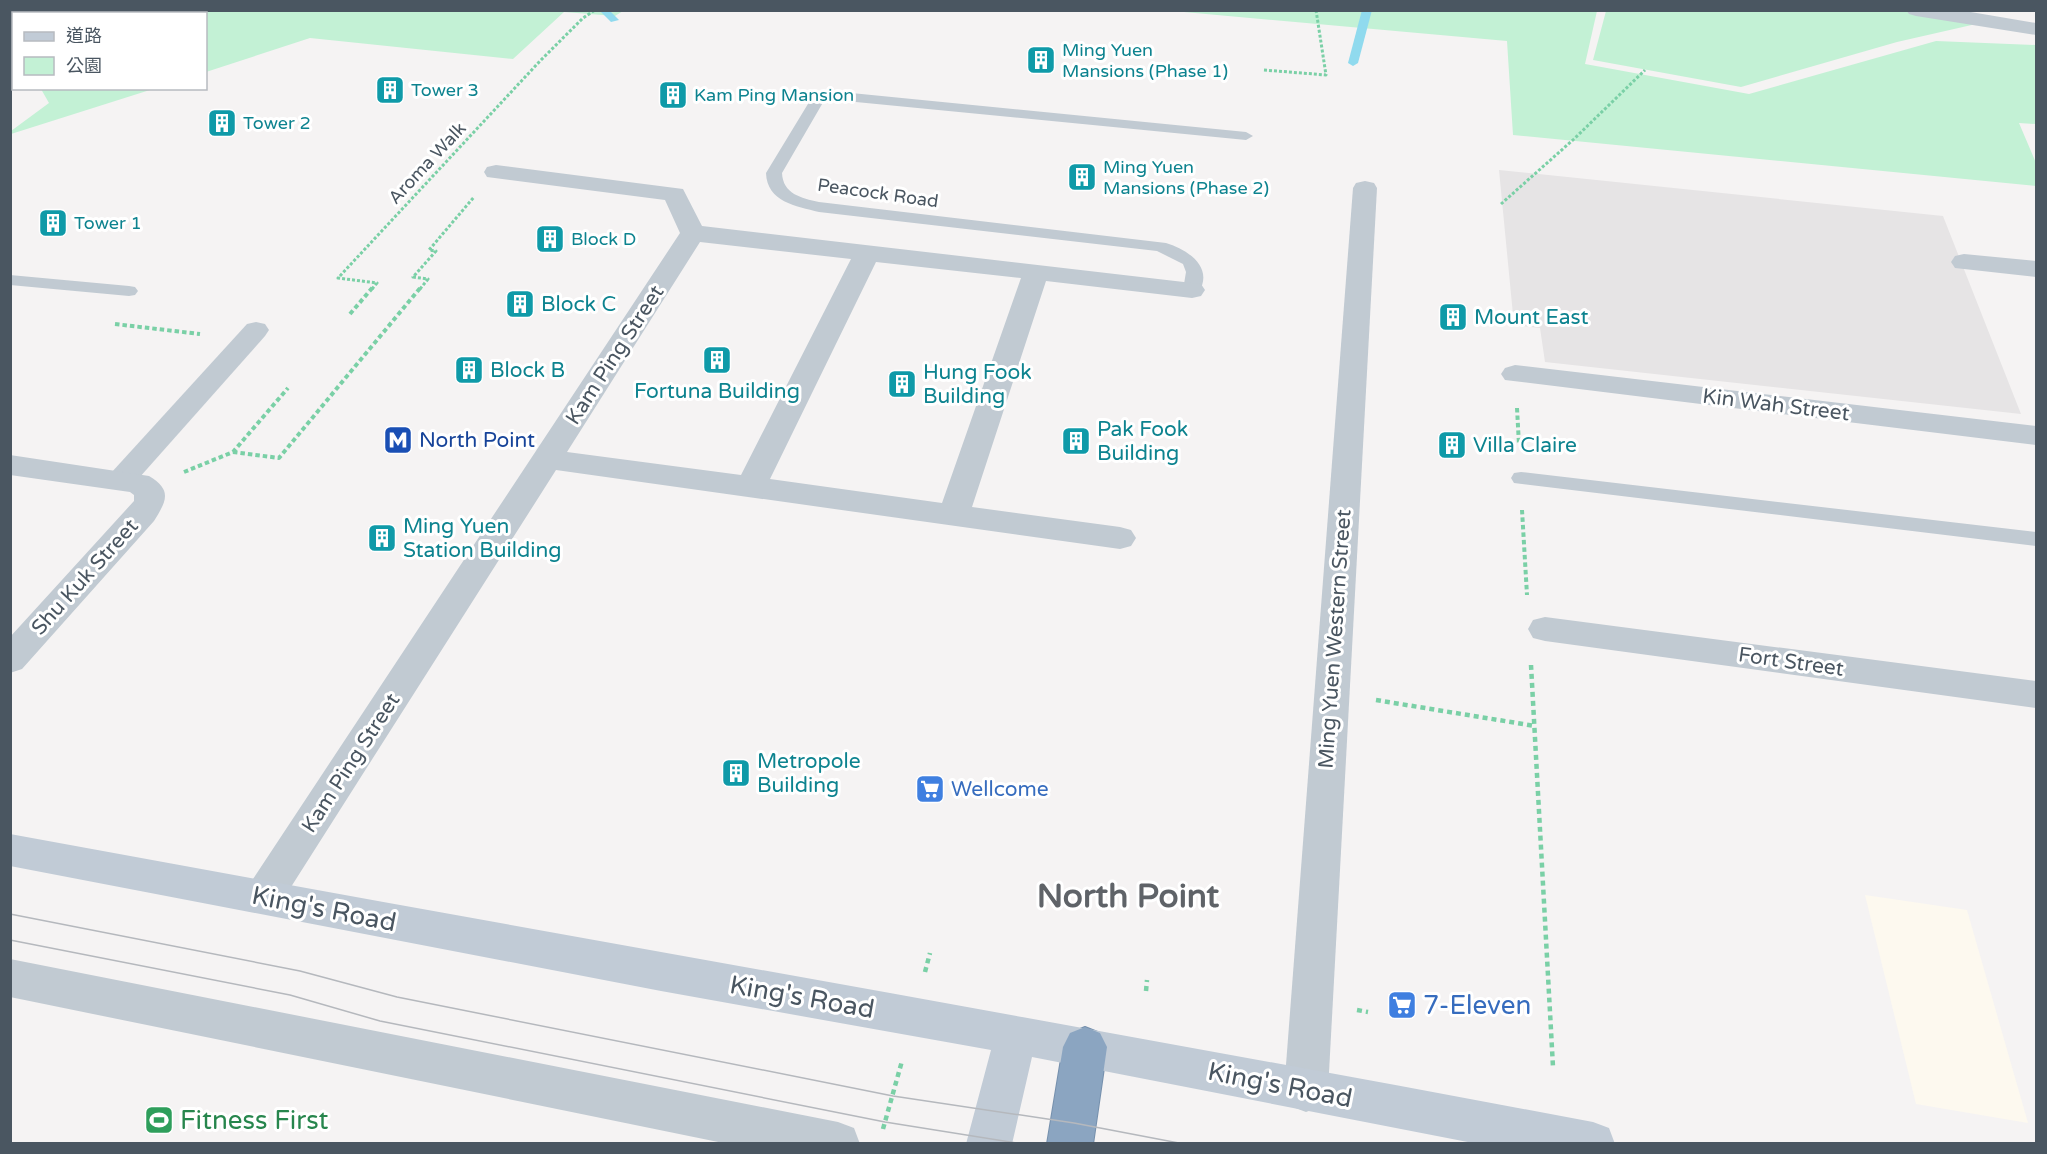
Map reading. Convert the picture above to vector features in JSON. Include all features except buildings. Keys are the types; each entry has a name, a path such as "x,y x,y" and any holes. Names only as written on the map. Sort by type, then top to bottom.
{"highway":[{"path":"1071,1143 1085,1047"}],"main road":[{"name":"King's Road","path":"10,850 661,972 1085,1047 1593,1143"},
{"path":"989,1143 1016,1035"}],"street":[{"path":"1916,10 2037,29"},
{"path":"496,172 674,194 693,233 1192,290"},
{"name":"Ming Yuen Western Street","path":"1306,1090 1365,188"},
{"name":"Kam Ping Street","path":"263,897 693,233"},
{"path":"751,487 867,253"},
{"path":"1964,262 2037,269"},
{"path":"953,515 1036,272"},
{"path":"2002,274 2037,278"},
{"path":"10,465 135,485 251,335"},
{"name":"Kin Wah Street","path":"1515,374 2037,436"},
{"path":"548,459 1120,538"},
{"name":"Shu Kuk Street","path":"10,660 142,513 150,501 135,485"},
{"name":"Fort Street","path":"1545,629 2037,694"},
{"path":"10,978 838,1143"}],"lane":[{"name":"Peacock Road","path":"1192,290 1196,278 1195,268 1176,251 1160,246 819,207 794,199 777,189 773,180 774,172 820,94 1246,136"},
{"path":"10,280 129,291"},
{"path":"1521,478 2037,539"}],"path":[{"name":"Aroma Walk","path":"350,314 377,283 338,278 540,61 583,18 595,10"},
{"path":"1264,70 1326,75 1316,10"},
{"path":"1501,204 1574,139 1646,70"},
{"path":"233,452 279,458 428,279 413,277 436,251 429,250 496,172"},
{"path":"106,323 251,335"},
{"path":"182,473 233,452 288,388"},
{"path":"1331,696 1376,700 1535,726 1553,1067"},
{"path":"1146,991 1147,980"}],"shaded area":[{"path":"1499,170 1943,216 2021,414 1545,362 1540,328 1514,325"},
{"path":"1865,895 1967,910 2028,1123 1916,1104"}],"green space":[{"path":"11,10 623,11 615,16 564,12 513,59 310,38 207,72 207,12 12,12 12,38"},
{"path":"1912,10 1976,24 1897,42 1741,87 1593,60 1606,11"},
{"path":"1173,11 1597,11 1585,64 1749,94 1936,41 2036,45 2036,124 2019,123 2036,163 2036,186 1513,135 1507,41"},
{"path":"42,90 150,90 11,134 11,131 49,103"}],"waterway":[{"path":"603,10 614,20"},
{"path":"1353,63 1367,10"}],"tram line":[{"path":"10,914 300,971 397,997 893,1096 1074,1123 1184,1144"},
{"path":"10,940 290,995 380,1021 885,1122 1022,1144"}],"place":[{"name":"Ming Yuen Mansions (Phase 1)","path":"1041,60"},
{"name":"Tower 3","path":"390,90"},
{"name":"Kam Ping Mansion","path":"673,95"},
{"name":"Tower 2","path":"222,123"},
{"name":"Ming Yuen Mansions (Phase 2)","path":"1082,177"},
{"name":"Tower 1","path":"53,223"},
{"name":"Block D","path":"550,239"},
{"name":"Block C","path":"520,304"},
{"name":"Mount East","path":"1453,317"},
{"name":"Fortuna Building","path":"717,360"},
{"name":"Block B","path":"469,370"},
{"name":"Hung Fook Building","path":"902,384"},
{"name":"North Point","path":"398,440"},
{"name":"Pak Fook Building","path":"1076,441"},
{"name":"Villa Claire","path":"1452,445"},
{"name":"Ming Yuen Station Building","path":"382,538"},
{"name":"Metropole Building","path":"736,773"},
{"name":"Wellcome","path":"930,789"},
{"name":"7-Eleven","path":"1402,1005"},
{"name":"Fitness First","path":"159,1120"}],"district":[{"name":"North Point","path":"1128,896"}]}
